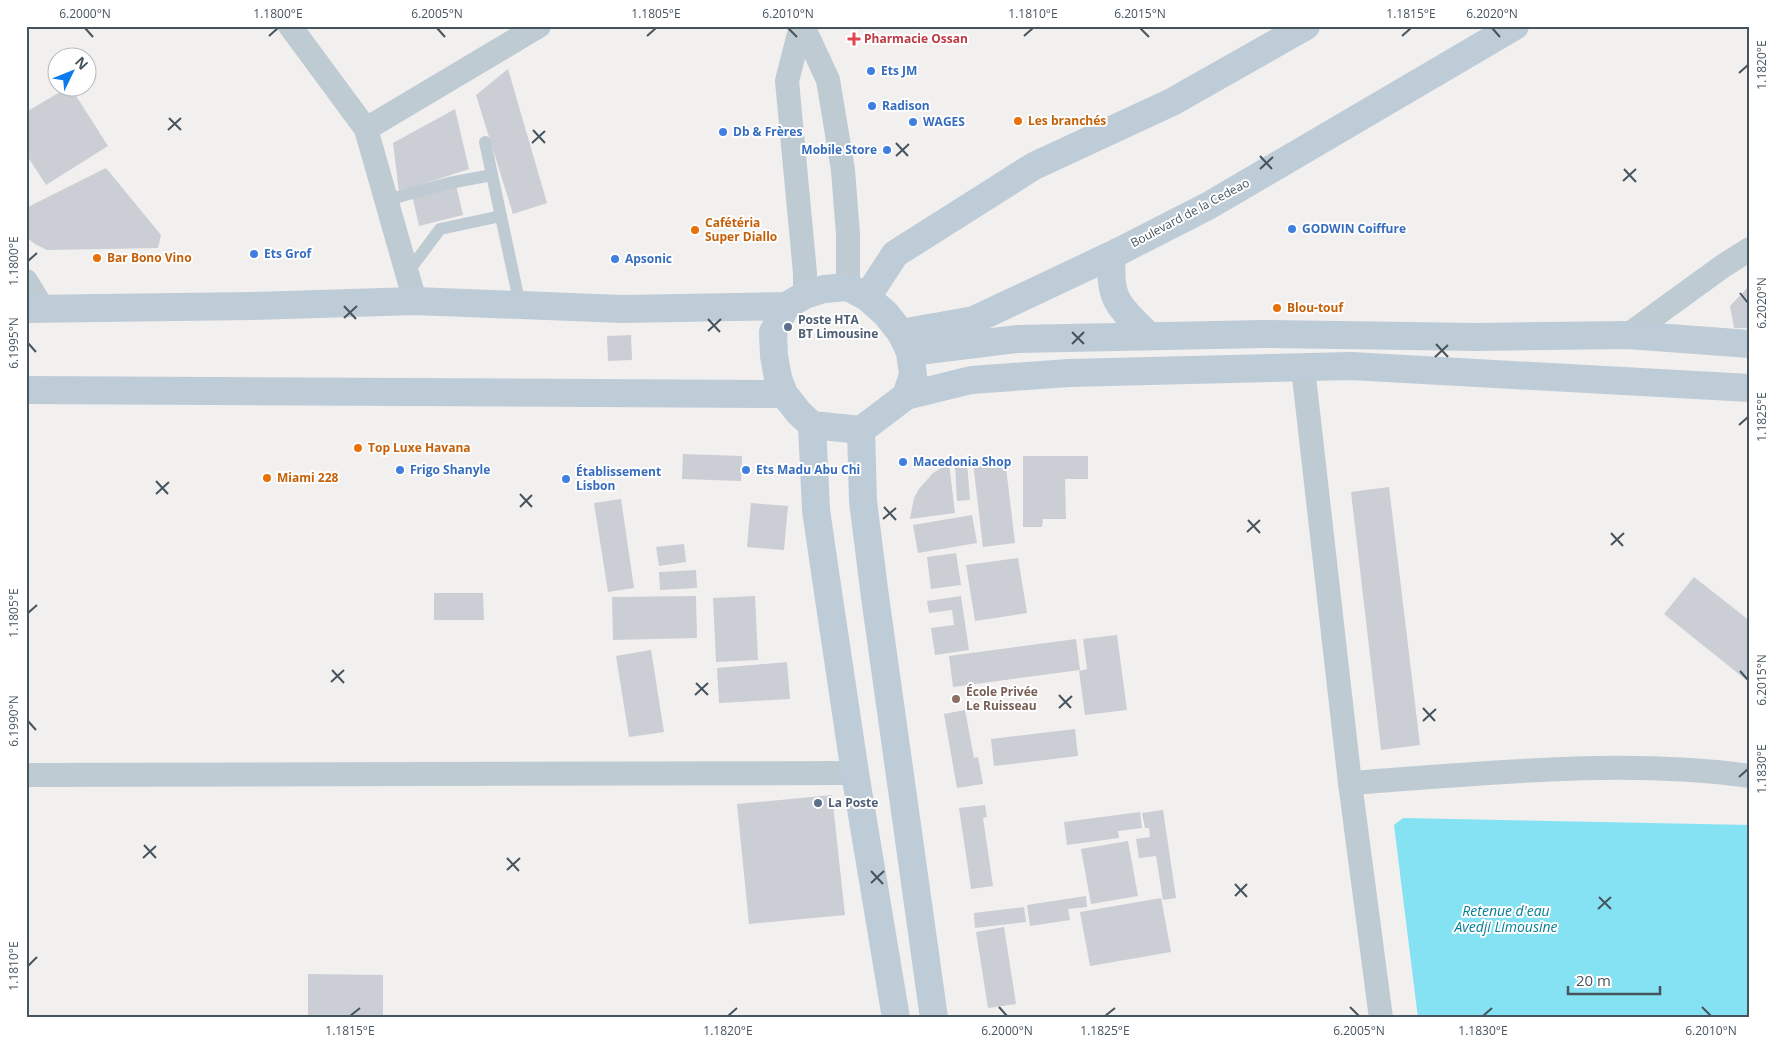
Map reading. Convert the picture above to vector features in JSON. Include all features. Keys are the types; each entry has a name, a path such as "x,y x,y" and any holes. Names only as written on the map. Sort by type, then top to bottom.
{"main road":[{"path":"857,292 895,254 1034,166 1172,102 1306,26"},
{"name":"Boulevard de la Cedeao","path":"906,342 974,320 1118,252 1208,206 1514,26"},
{"path":"1118,252 1112,257 1111,287 1124,311 1149,336"},
{"path":"34,309 252,306 415,301 520,305 612,316 795,300 824,289 857,292 886,314 906,342 913,375 906,396"},
{"path":"795,300 773,332 778,378 784,394 799,413 812,425 861,430 906,396 971,380 1069,373 1351,366 1750,388"},
{"path":"906,342 1264,334 1476,337 1628,335 1750,344"},
{"path":"26,390 784,394"},
{"path":"812,425 816,510 855,773 896,1018"},
{"path":"861,430 863,501 874,598 934,1018"}],"street":[{"path":"290,26 366,129 415,301"},
{"path":"366,129 539,26"},
{"path":"802,26 828,80 843,170 848,234 857,292"},
{"path":"795,300 805,273 788,81 802,26"},
{"path":"1628,335 1722,266 1750,249"},
{"path":"26,281 34,309"},
{"path":"1303,368 1350,783 1381,1018"},
{"path":"1350,783 1576,768 1711,770 1750,776"},
{"path":"26,775 855,773"}],"lane":[{"path":"485,142 520,305"},
{"path":"387,200 449,182 492,175"},
{"path":"408,272 440,229 501,216"}],"water":[{"name":"Retenue d'eau Avedji Limousine","path":"1403,818 1750,825 1750,1018 1418,1018 1394,825"}],"building":[{"path":"508,69 547,203 513,214 476,95"},
{"path":"50,98 77,98 108,146 46,185 26,154 26,112"},
{"path":"455,109 469,169 399,192 393,143"},
{"path":"106,168 161,235 158,248 47,250 26,237 26,208"},
{"path":"456,185 463,215 419,226 412,195"},
{"path":"1750,285 1750,328 1734,328 1730,306"},
{"path":"631,335 632,360 608,361 607,336"},
{"path":"683,454 742,456 741,481 682,479"},
{"path":"1023,456 1088,456 1088,479 1065,479 1066,519 1043,519 1042,527 1023,527"},
{"path":"1005,459 1015,543 983,547 973,463"},
{"path":"967,462 970,500 957,501 955,464"},
{"path":"949,463 955,513 910,519 914,498 919,489 933,473"},
{"path":"1389,487 1420,745 1381,750 1351,492"},
{"path":"621,499 634,588 608,592 594,503"},
{"path":"751,503 788,506 784,550 747,547"},
{"path":"972,515 977,543 918,553 913,525"},
{"path":"684,544 686,562 659,566 656,547"},
{"path":"956,553 961,585 931,589 927,557"},
{"path":"1018,558 1027,613 975,621 966,565"},
{"path":"696,570 697,588 660,590 659,572"},
{"path":"1694,577 1750,621 1750,683 1664,614"},
{"path":"434,593 483,593 484,620 434,620"},
{"path":"696,596 697,638 613,640 612,597"},
{"path":"755,596 758,660 716,662 713,598"},
{"path":"961,596 969,650 935,655 931,628 954,625 952,610 929,613 927,601"},
{"path":"1117,635 1127,710 1085,715 1079,671 1087,669 1083,639"},
{"path":"1076,639 1080,670 953,687 949,656"},
{"path":"651,650 664,732 629,737 616,656"},
{"path":"787,662 790,699 719,703 717,668"},
{"path":"965,710 974,758 978,757 983,784 957,788 944,714"},
{"path":"1075,729 1078,756 994,766 991,739"},
{"path":"832,795 845,915 749,924 737,804"},
{"path":"985,805 987,817 983,818 993,886 971,889 959,808"},
{"path":"1163,810 1176,898 1163,900 1156,856 1139,858 1136,839 1150,837 1149,828 1145,828 1142,813"},
{"path":"1140,812 1142,828 1118,831 1119,838 1067,845 1064,822"},
{"path":"1128,841 1138,896 1091,904 1081,849"},
{"path":"1086,896 1087,907 1068,909 1070,920 1030,926 1027,905"},
{"path":"1161,898 1171,952 1090,966 1080,912"},
{"path":"1024,907 1026,922 975,928 974,913"},
{"path":"1004,927 1016,1004 988,1008 976,932"},
{"path":"308,974 383,975 383,1018 308,1018"}],"place":[{"name":"Pharmacie Ossan","path":"854,39"},
{"name":"Ets JM","path":"871,71"},
{"name":"Radison","path":"872,106"},
{"name":"Les branchés","path":"1018,121"},
{"name":"WAGES","path":"913,122"},
{"name":"Db & Frères","path":"723,132"},
{"name":"Mobile Store","path":"887,150"},
{"name":"GODWIN Coiffure","path":"1292,229"},
{"name":"Cafétéria Super Diallo","path":"695,230"},
{"name":"Ets Grof","path":"254,254"},
{"name":"Bar Bono Vino","path":"97,258"},
{"name":"Apsonic","path":"615,259"},
{"name":"Blou-touf","path":"1277,308"},
{"name":"Poste HTA BT Limousine","path":"788,327"},
{"name":"Top Luxe Havana","path":"358,448"},
{"name":"Macedonia Shop","path":"903,462"},
{"name":"Frigo Shanyle","path":"400,470"},
{"name":"Ets Madu Abu Chi","path":"746,470"},
{"name":"Miami 228","path":"267,478"},
{"name":"Établissement Lisbon","path":"566,479"},
{"name":"École Privée Le Ruisseau","path":"956,699"},
{"name":"La Poste","path":"818,803"}]}
